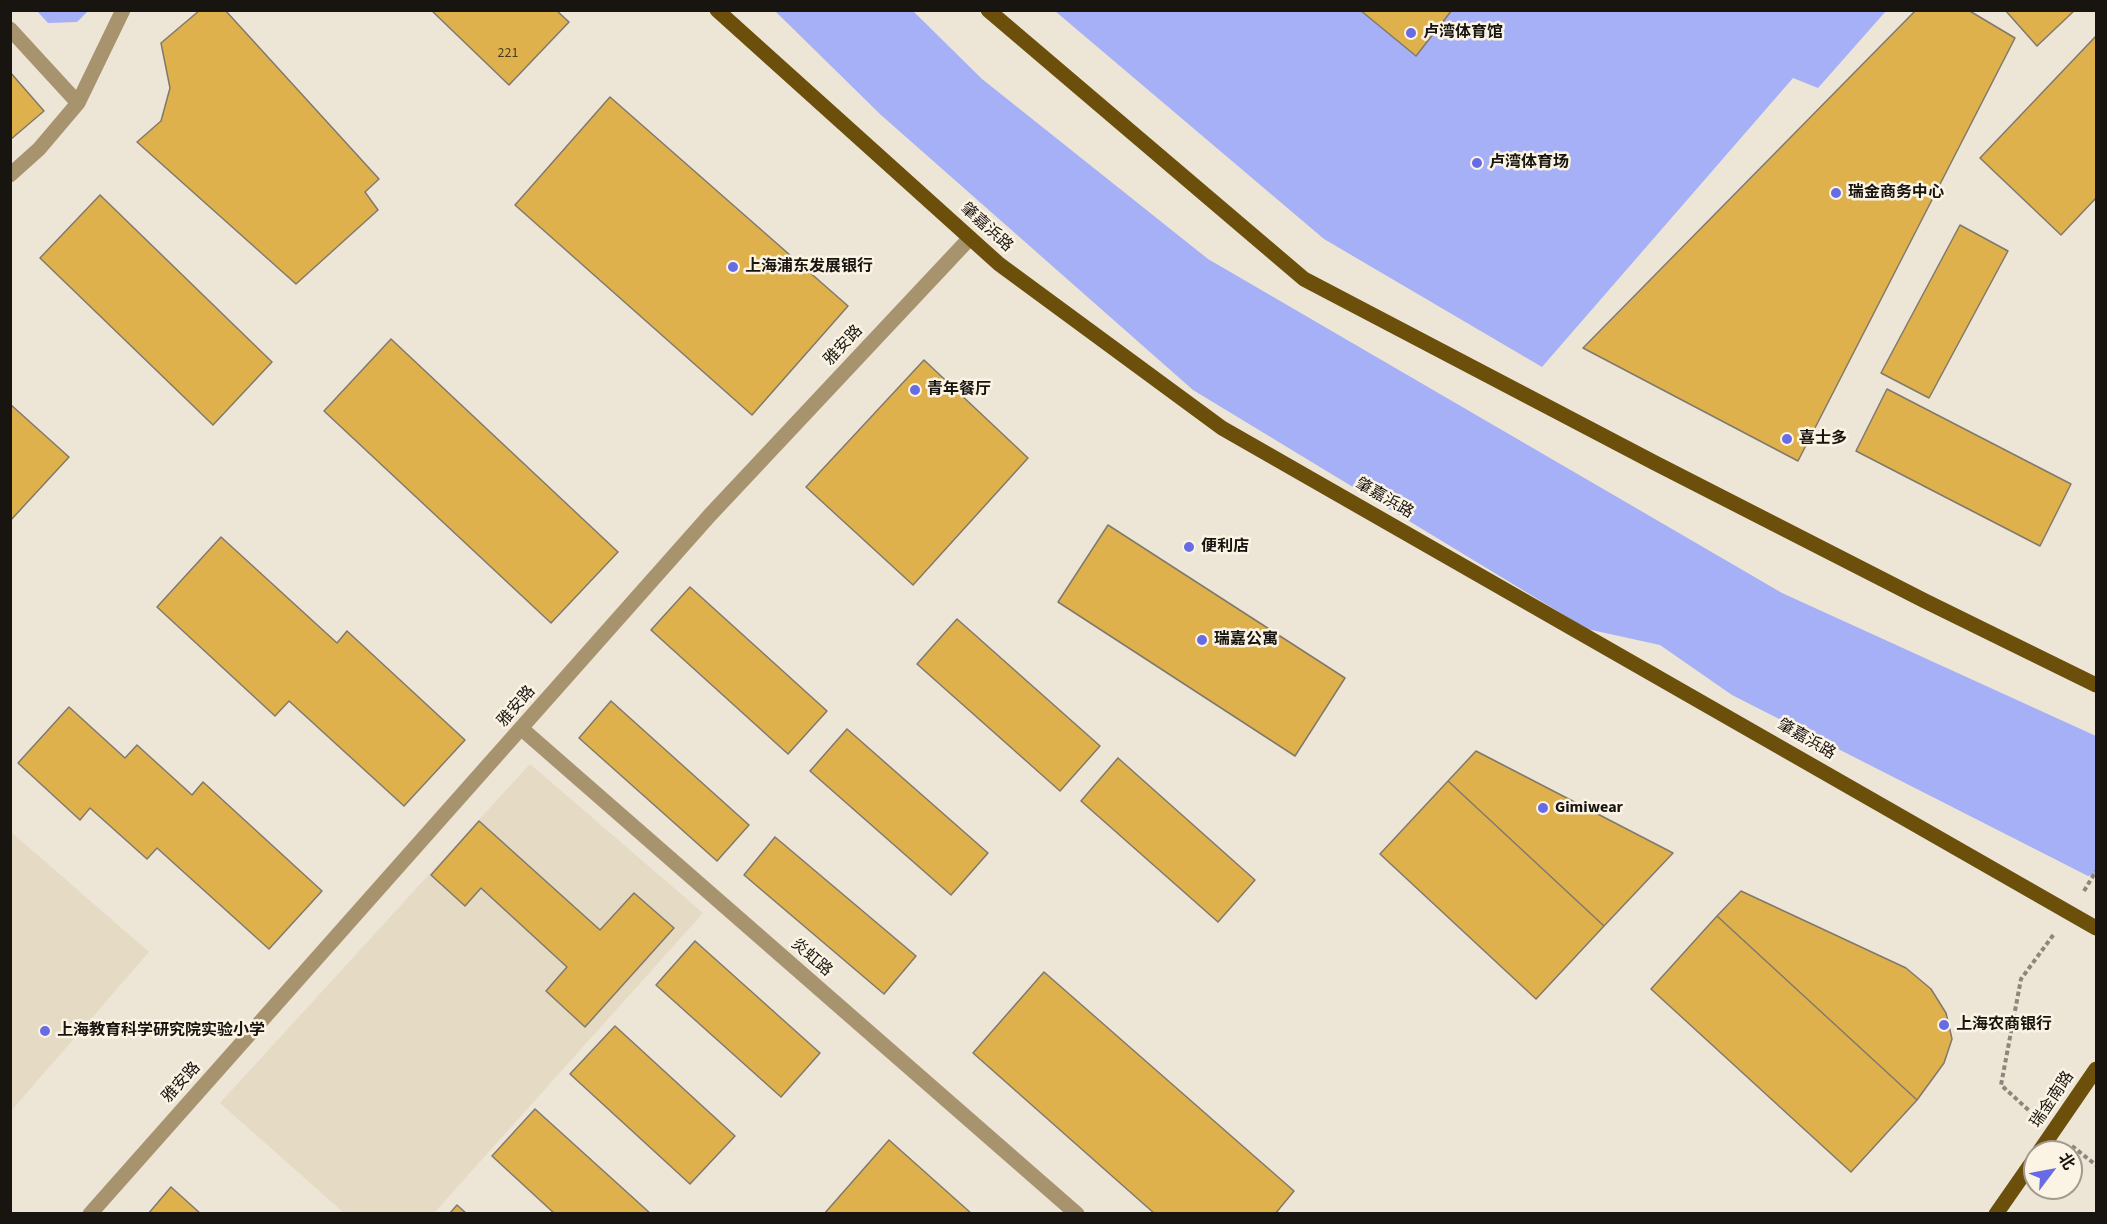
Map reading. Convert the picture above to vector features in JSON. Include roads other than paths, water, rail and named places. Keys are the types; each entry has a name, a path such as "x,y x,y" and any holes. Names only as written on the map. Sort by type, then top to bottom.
{"main road":[{"name":"肇嘉浜路","path":"717,10 999,264 1222,428 2097,928"},
{"path":"988,10 1304,279 1665,468 1925,601 2097,685"},
{"name":"瑞金南路","path":"2048,1140 2097,1069"},
{"path":"1996,1214 2023,1175"}],"street":[{"path":"10,175 39,149 78,103 123,10"},
{"path":"10,28 78,103"},
{"name":"雅安路","path":"94,1210 710,515 970,238"},
{"name":"炎虹路","path":"522,729 1077,1214"}],"place":[{"name":"卢湾体育馆","path":"1411,33"},
{"name":"卢湾体育场","path":"1477,163"},
{"name":"瑞金商务中心","path":"1836,193"},
{"name":"上海浦东发展银行","path":"733,267"},
{"name":"青年餐厅","path":"915,390"},
{"name":"喜士多","path":"1787,439"},
{"name":"便利店","path":"1189,547"},
{"name":"瑞嘉公寓","path":"1202,640"},
{"name":"Gimiwear","path":"1543,808"},
{"name":"上海农商银行","path":"1944,1025"},
{"name":"上海教育科学研究院实验小学","path":"45,1031"}]}
